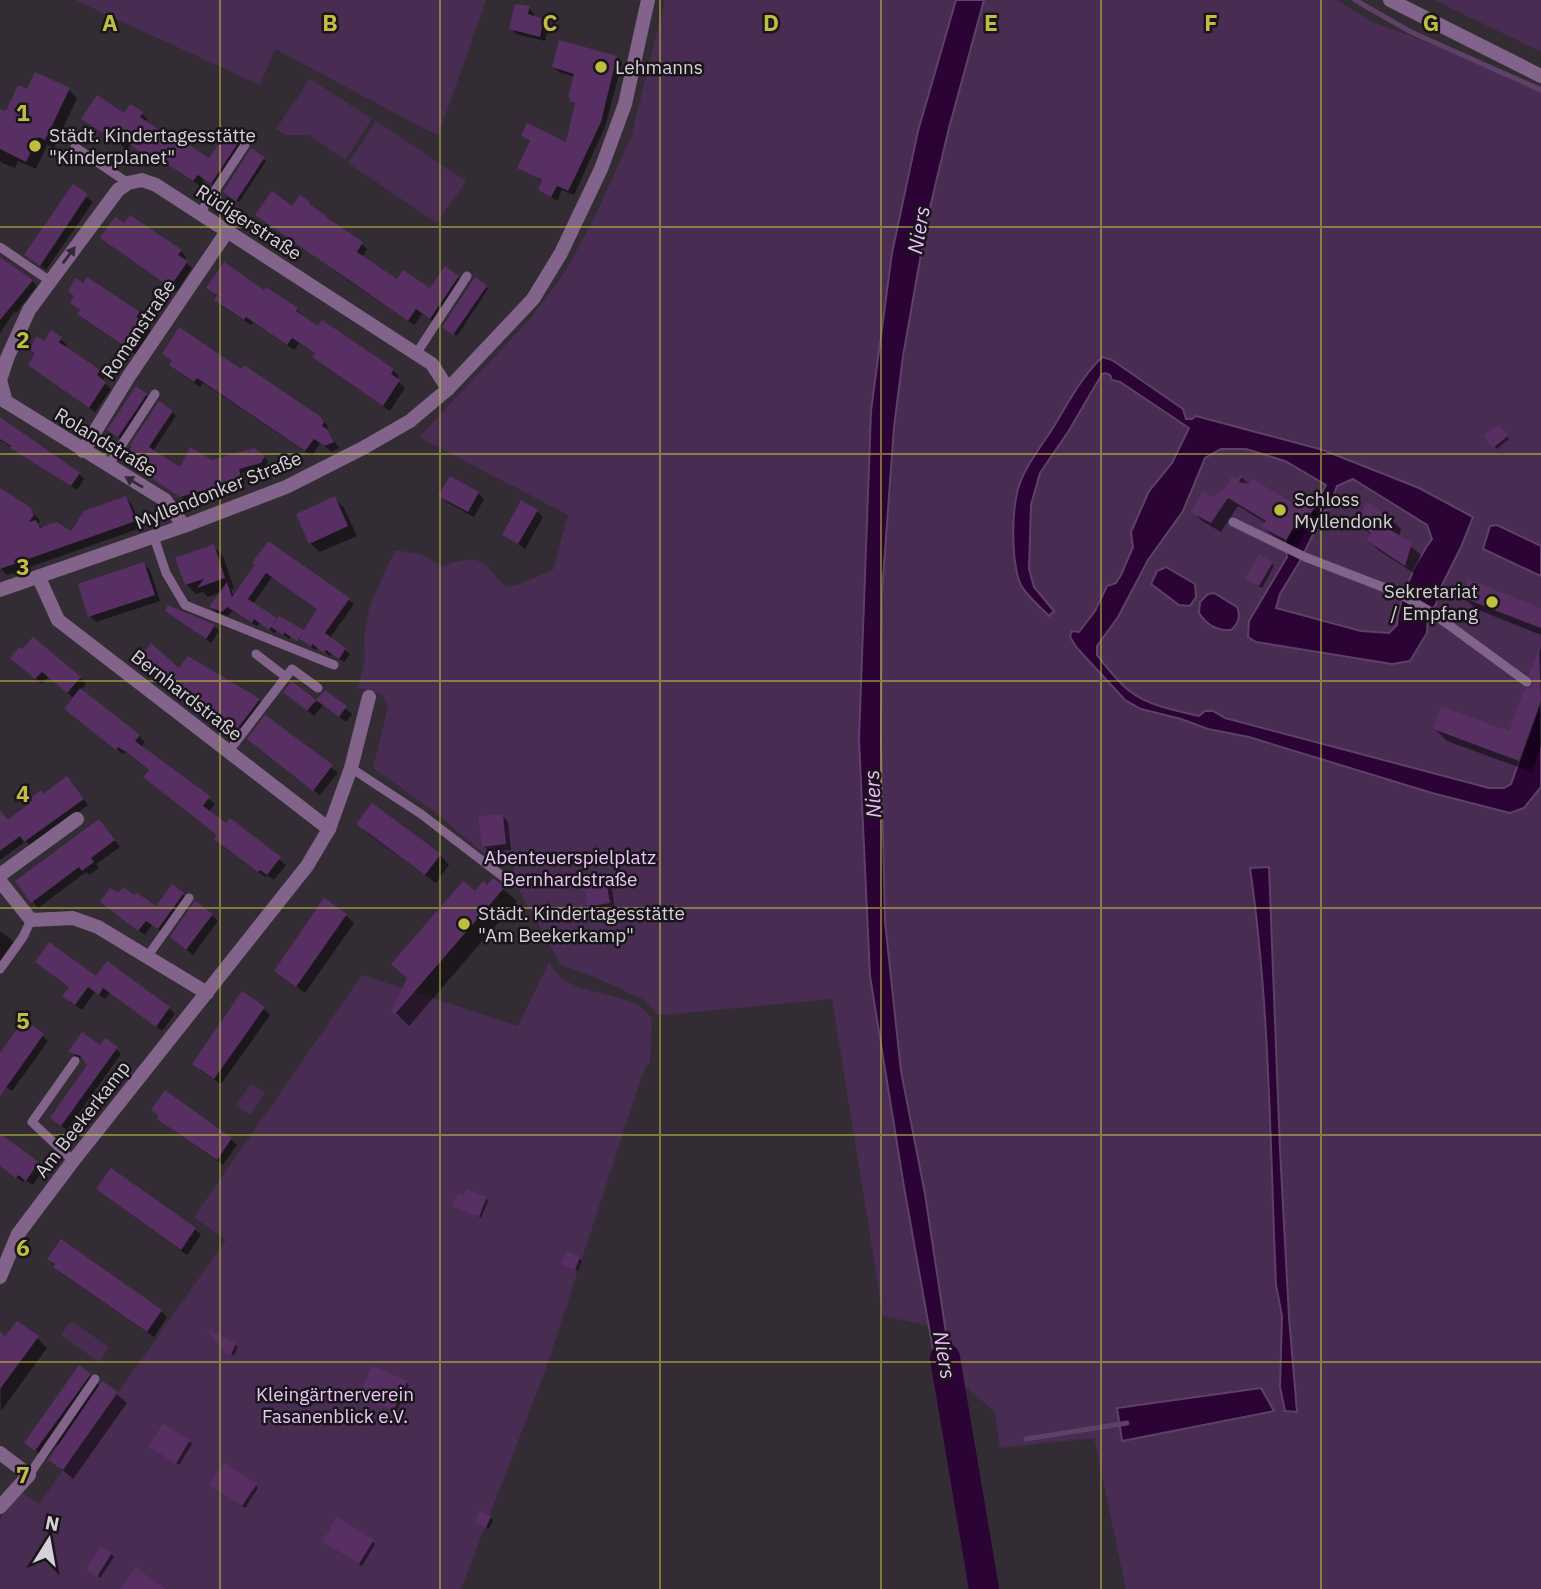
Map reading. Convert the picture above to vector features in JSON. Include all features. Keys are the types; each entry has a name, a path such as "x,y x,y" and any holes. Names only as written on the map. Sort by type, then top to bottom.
{"street":[{"name":"Myllendonker Straße","path":"0,590 154,537 286,487 411,421 449,389 533,299 561,253 601,169 625,104 648,0"},
{"path":"1390,0 1541,76"},
{"name":"Rüdigerstraße","path":"123,186 142,180 156,185 432,364 449,389"},
{"path":"3,400 0,380 29,310 123,186"},
{"name":"Romanstraße","path":"83,451 129,376 228,230"},
{"name":"Rolandstraße","path":"3,400 165,500 184,526"},
{"name":"Bernhardstraße","path":"39,578 58,620 329,829"},
{"name":"Am Beekerkamp","path":"0,1277 18,1234 307,866 329,829 351,768 369,697"},
{"path":"0,875 76,819"},
{"path":"0,881 31,920 73,918 97,928 207,993"},
{"path":"0,1453 29,1475 0,1507"}],"lane":[{"path":"200,213 245,145"},
{"path":"75,147 123,186"},
{"path":"0,247 50,281"},
{"path":"416,354 467,276"},
{"path":"108,466 155,394"},
{"path":"1233,522 1306,557 1399,594 1431,612 1527,682"},
{"path":"154,537 166,573 185,605 334,664"},
{"path":"256,654 286,677"},
{"path":"229,751 292,669 318,688"},
{"path":"351,768 421,814 510,882"},
{"path":"147,957 189,898"},
{"path":"0,969 23,937 31,920"},
{"path":"73,1161 32,1122 75,1060"},
{"path":"29,1475 95,1379"}],"green space":[{"path":"75,0 486,0 438,136 275,49 260,85"},
{"name":"Abenteuerspielplatz Bernhardstraße","path":"665,0 956,0 918,131 892,253 871,411 859,739 870,976 929,1326 883,1316 832,999 657,1014 646,1001 560,964 514,881 514,851 487,856 431,809 373,768 388,706 382,694 358,688 365,660 364,637 370,605 395,550 420,554 443,566 465,560 479,561 491,570 505,587 520,584 553,570 568,515 419,437 531,318 565,272 595,216 631,137"},
{"path":"984,0 1336,0 1371,21 1541,86 1541,1589 1126,1589 1094,1438 1000,1448 995,1412 953,1376 925,1194 901,1071 885,922 881,743 882,592 894,427 903,356 927,220"},
{"path":"1434,0 1541,0 1541,51 1529,46"},
{"path":"310,79 372,119 345,160 309,135 286,135 276,129"},
{"path":"376,121 466,181 437,223 348,163"},
{"name":"Kleingärtnerverein Fasanenblick e.V.","path":"549,962 558,975 571,983 632,1003 644,1010 652,1020 650,1062 645,1067 544,1374 461,1589 0,1589 0,1519 21,1492 39,1504 226,1240 194,1217 362,975 518,1026"},
{"path":"251,1083 265,1093 250,1115 236,1105"},
{"path":"71,1321 109,1347 99,1362 61,1335"}],"water":[{"path":"956,0 984,0 927,220 903,356 894,427 882,592 881,743 885,922 901,1071 925,1194 956,1399 942,1400 870,976 859,739 871,411 892,253 918,131"},
{"path":"1102,357 1112,360 1183,409 1186,419 1196,416 1323,450 1419,488 1473,517 1440,589 1436,604 1428,615 1427,633 1410,661 1392,664 1256,642 1248,637 1249,621 1287,557 1285,541 1298,519 1305,523 1326,485 1285,461 1246,449 1221,449 1205,458 1183,511 1148,560 1118,617 1097,646 1097,655 1113,675 1138,697 1164,707 1199,716 1205,711 1213,711 1225,718 1489,788 1504,788 1511,784 1541,700 1541,787 1524,808 1510,813 1432,793 1249,737 1208,729 1141,709 1125,700 1070,637 1072,631 1079,632 1095,611 1107,586 1116,583 1121,575 1133,547 1131,532 1149,491 1172,463 1189,428 1120,382 1112,380 1110,375 1102,374 1040,473 1031,505 1029,569 1034,587 1054,611 1049,616 1022,587 1017,573 1014,547 1015,505 1023,475 1077,388","holes":["1353,479 1427,525 1432,539 1409,580 1397,625 1389,633 1361,631 1276,608 1280,594 1325,510 1338,506 1334,494 1337,486"]},
{"path":"1497,525 1541,546 1541,576 1483,549 1490,526"},
{"path":"1166,567 1195,584 1196,597 1190,606 1179,605 1151,584 1157,571"},
{"path":"1214,593 1237,607 1238,620 1231,630 1212,626 1199,613 1200,602 1208,594"},
{"path":"1269,867 1280,1150 1297,1412 1285,1411 1280,1387 1282,1316 1276,1285 1262,972 1250,868"},
{"path":"1261,1388 1274,1411 1122,1441 1117,1408"}],"building":[{"path":"515,4 530,6 528,14 544,19 540,37 509,29"},
{"path":"559,40 617,56 601,122 568,191 557,186 551,197 538,190 542,180 517,168 530,141 521,136 527,123 566,142 575,103 568,97 574,74 552,67"},
{"path":"35,72 70,88 45,140 38,137 26,162 0,149 0,109 6,111 18,85 27,89"},
{"path":"97,95 124,113 130,104 143,112 140,117 167,135 169,131 209,158 227,132 240,140 211,184 198,175 193,181 153,155 151,159 124,141 121,145 81,119"},
{"path":"251,148 265,157 236,201 223,192"},
{"path":"73,184 88,194 40,266 24,255"},
{"path":"272,191 292,206 300,195 310,202 309,204 324,216 363,242 357,252 397,279 403,270 430,288 445,266 459,276 430,319 416,309 408,321 255,215"},
{"path":"130,215 182,250 178,255 188,261 170,287 100,238 115,217 124,223"},
{"path":"0,257 33,280 0,320"},
{"path":"224,262 264,290 266,287 298,308 296,311 318,326 322,320 394,369 391,374 400,380 383,406 312,357 315,353 292,338 287,345 246,317 244,320 214,300 217,295 206,288"},
{"path":"87,277 140,312 136,317 146,323 128,349 77,314 80,310 70,303 74,296 68,291 76,278 83,283"},
{"path":"475,277 487,286 453,335 442,327"},
{"path":"179,327 241,369 244,365 321,417 324,422 322,426 327,429 334,442 325,446 314,439 305,451 197,378 194,382 169,365 172,361 162,354"},
{"path":"51,330 62,337 59,342 100,370 97,375 106,382 89,408 28,365 35,353 29,349 37,336 44,341"},
{"path":"136,386 147,394 118,437 107,430"},
{"path":"159,401 173,411 149,447 180,467 190,447 212,460 254,448 265,456 261,463 239,469 242,480 180,497 136,468 140,461 127,453"},
{"path":"0,417 80,473 71,486 0,439"},
{"path":"1499,424 1508,436 1493,448 1483,436"},
{"name":"Schloss Myllendonk","path":"1241,474 1243,476 1239,481 1243,484 1253,479 1294,504 1298,498 1314,508 1304,523 1298,519 1286,540 1261,527 1266,521 1228,498 1211,523 1190,512 1203,491 1212,497 1226,486 1232,476 1235,479"},
{"path":"450,476 479,492 468,512 438,496"},
{"path":"0,488 30,507 34,515 29,522 36,520 40,528 56,522 71,531 84,511 126,496 136,521 0,569"},
{"path":"335,496 348,526 309,544 296,514"},
{"path":"521,500 538,510 518,544 502,535"},
{"path":"1368,502 1392,518 1389,529 1412,543 1405,566 1366,540 1371,533 1354,522"},
{"path":"268,541 350,598 325,633 346,648 339,659 326,650 324,653 299,639 303,633 297,641 285,633 288,628 283,635 271,627 269,630 254,619 252,623 227,607 222,612 209,607 227,582 232,597","holes":["266,573 317,609 304,630 279,616 271,627 277,618 248,599"]},
{"path":"214,544 225,578 197,588 204,579 185,585 175,558"},
{"path":"1259,554 1273,562 1259,586 1245,579"},
{"path":"144,562 155,595 88,617 78,584"},
{"path":"1468,579 1541,608 1541,628 1461,597"},
{"path":"168,605 215,625 206,639 165,611"},
{"path":"33,637 81,677 67,693 42,672 35,679 10,658"},
{"path":"151,643 179,668 188,656 260,699 238,728 226,719 218,717 140,657"},
{"path":"1539,648 1541,700 1519,761 1433,729 1441,706 1509,731 1525,688 1530,688 1534,683 1529,675"},
{"path":"292,681 316,700 307,711 283,692"},
{"path":"80,688 140,735 135,741 210,796 203,806 226,823 230,818 281,857 267,875 260,870 258,872 214,839 217,835 143,777 149,770 118,747 116,750 64,709"},
{"path":"325,690 347,706 339,717 316,700"},
{"path":"265,715 333,765 313,791 247,739"},
{"path":"67,776 84,799 24,842 20,836 0,851 0,810 8,820 31,802 29,799 41,790 43,794"},
{"path":"372,803 441,854 425,875 356,824"},
{"path":"503,814 506,844 482,847 478,816"},
{"path":"99,819 115,840 91,858 94,862 82,871 79,867 31,903 15,881"},
{"path":"493,878 505,887 395,1014 391,1012 407,978 391,964 463,881 475,891 483,881 487,885"},
{"path":"606,881 610,903 587,907 584,884"},
{"path":"172,884 184,893 158,929 146,921 138,931 100,902 110,888 118,893 123,887 134,895 136,892 156,906"},
{"path":"324,898 347,914 296,987 274,971"},
{"path":"195,901 213,914 186,950 170,937"},
{"path":"49,942 96,976 107,961 170,1007 156,1027 103,988 99,995 88,987 75,1005 62,996 69,987 35,962"},
{"path":"242,991 265,1007 214,1079 192,1064"},
{"path":"26,1021 44,1034 0,1096 0,1053"},
{"path":"82,1032 100,1045 105,1038 118,1047 61,1126 50,1118 87,1065 80,1056 68,1052"},
{"path":"165,1090 232,1138 217,1160 157,1119 159,1116 151,1110"},
{"path":"0,1134 39,1162 26,1181 18,1175 16,1178 0,1166"},
{"path":"111,1168 196,1228 181,1250 96,1189"},
{"path":"467,1189 487,1197 479,1217 452,1206 458,1193 464,1196"},
{"path":"61,1239 162,1310 147,1332 53,1267 55,1264 47,1259"},
{"path":"566,1251 580,1257 575,1270 561,1264"},
{"path":"17,1321 39,1336 0,1389 0,1332 5,1336"},
{"path":"207,1329 236,1343 231,1355 223,1351"},
{"path":"79,1365 91,1374 35,1451 24,1443"},
{"path":"372,1366 408,1381 393,1411 359,1397"},
{"path":"102,1381 118,1392 63,1470 48,1460"},
{"path":"301,1388 313,1395 308,1406 296,1400"},
{"path":"163,1424 190,1440 176,1464 148,1446"},
{"path":"224,1463 257,1484 242,1506 209,1485"},
{"path":"479,1511 491,1516 486,1528 474,1523"},
{"path":"337,1517 374,1540 359,1564 322,1542"},
{"path":"101,1546 112,1553 97,1577 86,1569"},
{"path":"136,1567 146,1575 166,1589 120,1589"}],"waterway":[{"path":"1355,0 1411,32 1541,90"},
{"name":"Niers","path":"945,1358 984,1589"},
{"path":"1026,1439 1127,1423"}],"place":[{"name":"Lehmanns","path":"601,67"},
{"name":"Städt. Kindertagesstätte \"Kinderplanet\"","path":"35,146"},
{"name":"Schloss Myllendonk","path":"1280,510"},
{"name":"Sekretariat / Empfang","path":"1492,602"},
{"name":"Städt. Kindertagesstätte \"Am Beekerkamp\"","path":"464,924"}]}
